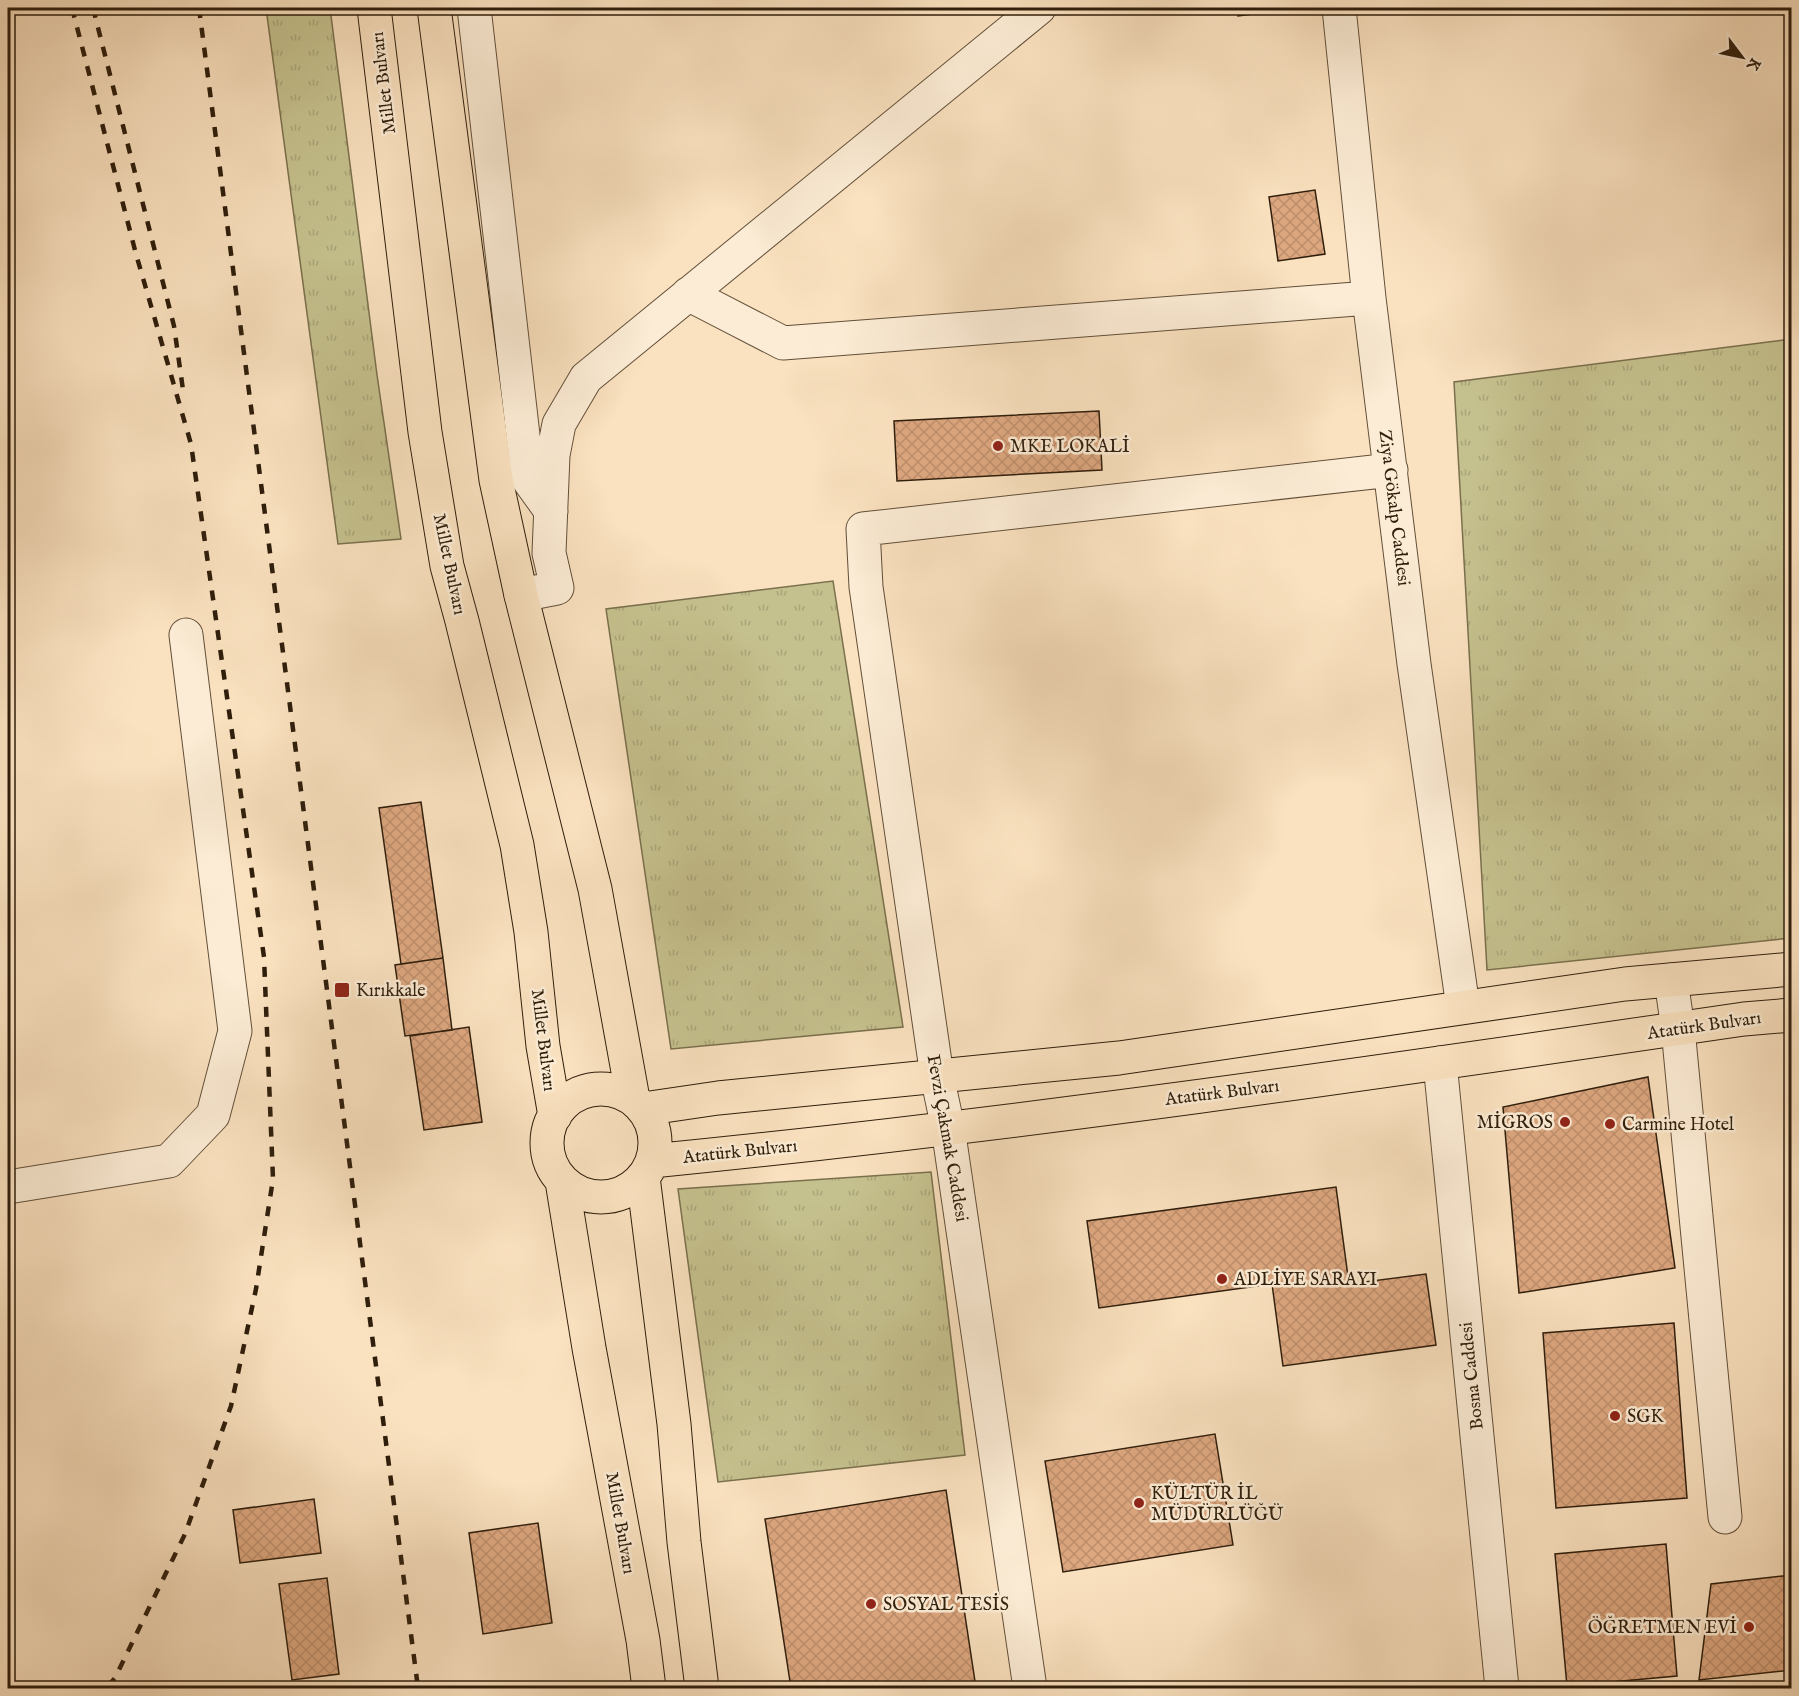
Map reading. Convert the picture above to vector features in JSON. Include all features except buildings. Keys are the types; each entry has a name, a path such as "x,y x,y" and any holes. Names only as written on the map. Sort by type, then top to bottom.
{"main road":[{"name":"Millet Bulvarı","path":"374,8 425,432 447,566 517,845 531,932 543,1046 555,1116"},
{"path":"434,8 496,480 521,595 595,889 638,1104 652,1124 655,1143 648,1169 684,1542 702,1689"},
{"path":"638,1104 1119,1058 1625,984 1791,969"},
{"name":"Atatürk Bulvarı","path":"648,1169 1440,1063 1744,1019 1791,1015"},
{"name":"Millet Bulvarı","path":"638,1104 614,1090 597,1089 580,1093 565,1102 555,1116 548,1132 547,1150 552,1166 562,1181 589,1348 643,1640 649,1689"},
{"path":"562,1181 576,1191 585,1194 612,1196 629,1189 648,1169"}],"street":[{"path":"474,8 528,479 551,511"},
{"path":"521,595 557,588 549,553 553,455 559,424 586,378 1039,8"},
{"name":"Ziya Gökalp Caddesi","path":"1339,8 1369,298 1390,471 1414,664 1462,1007"},
{"path":"688,294 783,343 1369,298"},
{"name":"Fevzi Çakmak Caddesi","path":"1030,1689 866,587 863,529 1390,471"},
{"path":"8,1187 169,1161 213,1115 235,1031 186,635"},
{"path":"1671,980 1678,1029 1725,1517"},
{"name":"Bosna Caddesi","path":"1440,1063 1502,1689"}],"green space":[{"path":"266,8 330,8 377,375 401,539 338,544"},
{"path":"1791,339 1791,938 1487,970 1454,382"},
{"path":"833,581 903,1027 671,1049 606,609"},
{"path":"931,1172 965,1455 718,1482 678,1189"}],"railway":[{"path":"72,8 136,254 191,444 264,957 273,1179 256,1289 231,1406 185,1534 115,1678 106,1688"},
{"path":"93,8 174,326 184,397"},
{"path":"199,8 418,1688"}],"place":[{"name":"MKE LOKALİ","path":"998,446"},
{"name":"Kırıkkale","path":"342,990"},
{"name":"MİGROS","path":"1565,1122"},
{"name":"Carmine Hotel","path":"1610,1124"},
{"name":"ADLİYE SARAYI","path":"1222,1279"},
{"name":"SGK","path":"1615,1416"},
{"name":"KÜLTÜR İL MÜDÜRLÜĞÜ","path":"1139,1503"},
{"name":"SOSYAL TESİS","path":"871,1604"},
{"name":"ÖĞRETMEN EVİ","path":"1749,1627"}]}
